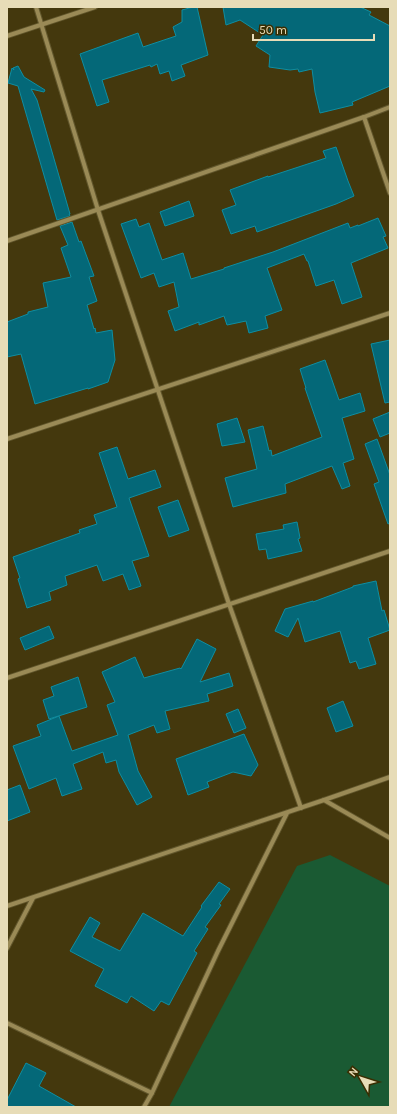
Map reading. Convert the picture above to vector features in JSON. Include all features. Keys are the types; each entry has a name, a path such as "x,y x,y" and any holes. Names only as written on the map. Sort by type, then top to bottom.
{"street":[{"path":"36,7 98,210 157,389 229,604 301,808"},
{"path":"7,36 95,7"},
{"path":"7,242 390,107"},
{"path":"364,117 390,193"},
{"path":"7,439 390,313"},
{"path":"7,678 390,551"},
{"path":"7,906 287,813 390,777"},
{"path":"324,800 390,838"},
{"path":"144,1107 152,1094 218,952 287,813"},
{"path":"7,948 33,898"},
{"path":"7,1023 152,1094"}],"green space":[{"path":"330,855 390,886 390,1107 169,1107 297,866"}],"building":[{"path":"197,7 208,55 181,65 185,76 172,81 169,71 160,74 157,64 151,67 150,65 102,80 109,102 97,106 80,54 138,33 143,47 176,36 173,27 182,22 182,10"},
{"path":"223,7 360,7 371,12 369,15 390,26 390,86 352,102 353,105 320,113 312,69 299,72 298,69 290,70 269,67 270,55 256,46 263,35 240,20 226,25"},
{"path":"18,66 24,77 45,90 44,92 31,89 37,100 70,214 70,216 57,220 18,86 8,83 12,68 14,70 13,68"},
{"path":"336,147 354,196 336,204 257,232 255,226 231,234 222,210 236,205 230,190 268,176 326,158 323,151"},
{"path":"189,201 194,216 165,226 160,212"},
{"path":"378,218 386,236 383,237 388,248 351,263 362,297 342,304 334,280 316,286 308,261 304,254 267,268 282,310 265,316 268,328 249,333 246,321 227,325 224,316 199,325 199,322 175,331 168,311 179,307 174,282 159,287 154,273 141,278 121,224 136,219 139,227 149,223 162,260 183,253 191,279 273,252 348,223 350,228"},
{"path":"72,222 94,276 89,277 97,301 87,305 94,329 95,328 96,333 112,330 115,360 108,382 35,404 21,354 7,357 7,322 28,314 28,312 48,307 43,283 71,277 61,248 68,245 60,226"},
{"path":"390,340 390,402 385,403 371,344"},
{"path":"325,360 339,400 360,393 365,411 342,418 354,459 343,463 350,486 342,489 332,466 285,484 286,493 233,507 225,478 257,469 248,430 263,426 269,451 271,450 272,456 322,437 300,369"},
{"path":"390,412 390,433 380,437 373,419"},
{"path":"237,418 245,442 222,446 217,424"},
{"path":"377,439 390,475 390,523 388,524 374,484 379,482 365,444"},
{"path":"117,447 128,479 155,470 161,487 129,498 149,556 132,561 141,586 129,590 123,574 103,581 97,565 65,576 67,585 49,592 51,600 27,608 13,557 80,533 79,530 97,524 94,515 117,507 99,453"},
{"path":"178,500 189,530 169,537 158,507"},
{"path":"297,522 300,538 298,539 302,551 268,559 266,549 259,550 256,534 284,529 283,525"},
{"path":"376,581 382,611 384,610 390,630 368,638 376,664 359,669 356,661 350,663 340,631 305,642 298,618 288,637 275,631 285,609 313,602 353,586"},
{"path":"49,626 54,638 25,650 20,638"},
{"path":"197,639 216,649 200,682 229,673 233,686 207,694 209,701 165,711 170,729 157,733 154,725 128,735 138,771 152,797 137,805 119,772 116,760 106,763 103,752 73,764 82,789 62,796 56,778 29,789 13,746 41,736 37,725 59,716 72,751 118,735 107,705 115,702 102,672 135,657 144,678 180,668 181,669"},
{"path":"78,677 87,707 49,719 43,700 54,696 51,687"},
{"path":"343,701 353,726 336,732 327,708"},
{"path":"238,709 246,728 234,733 226,714"},
{"path":"244,734 258,765 251,776 233,772 207,782 209,787 188,795 176,759"},
{"path":"20,785 30,812 7,821 7,790"},
{"path":"219,882 230,889 219,904 221,905 205,927 208,929 194,951 197,953 169,1005 161,1001 154,1011 131,996 127,1003 95,986 104,969 70,951 90,917 100,923 92,937 120,951 143,913 183,936 202,907 201,906"},
{"path":"26,1063 46,1073 39,1086 76,1107 7,1107 7,1100"}]}
